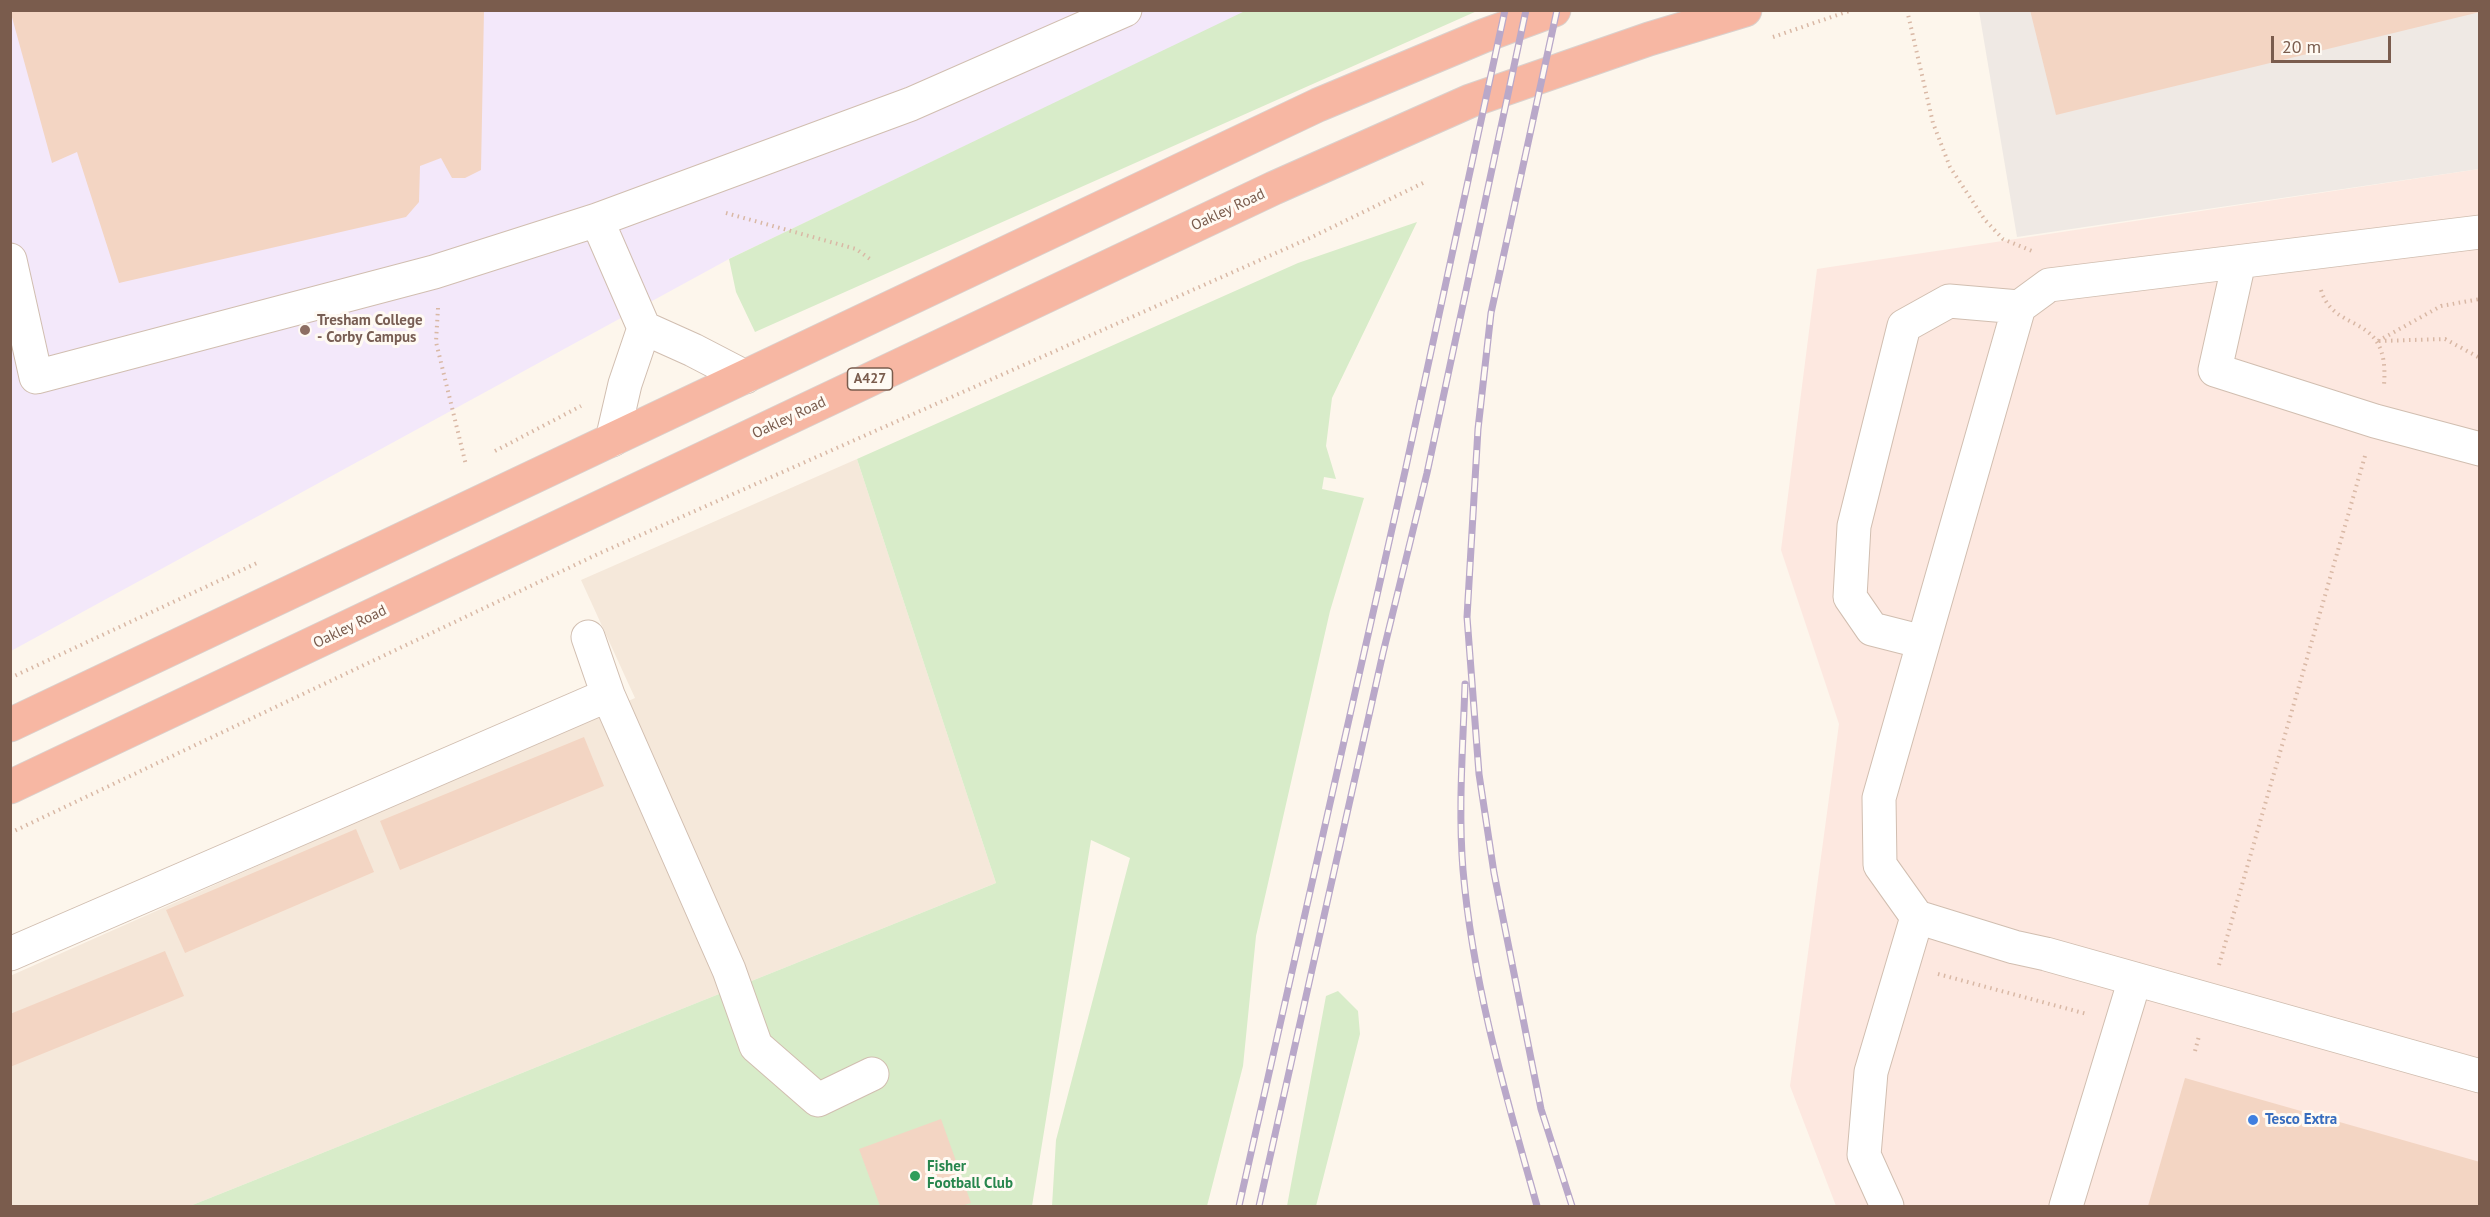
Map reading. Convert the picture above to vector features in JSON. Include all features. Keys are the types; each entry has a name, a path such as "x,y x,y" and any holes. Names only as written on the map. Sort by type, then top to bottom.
{"highway":[{"path":"10,725 1318,105 1483,36 1554,10"},
{"name":"Oakley Road","path":"10,787 1274,188 1470,101 1650,39 1746,10"}],"street":[{"path":"10,260 36,377 434,272 597,220 911,104 1125,10"},
{"path":"597,220 644,327 745,377"},
{"path":"2480,232 2049,285 2019,307 1879,798 1880,865 1917,917 2013,947 2209,999 2480,1076"},
{"path":"2239,262 2215,370 2375,421 2480,449"},
{"path":"1923,642 1872,629 1850,597 1854,526 1904,326 1949,301 2019,307"},
{"path":"612,440 625,384 644,327"},
{"path":"588,637 608,695 729,970 756,1046 818,1101 872,1074"},
{"path":"10,954 608,695"},
{"path":"1887,1206 1864,1155 1870,1072 1917,917"},
{"path":"2066,1206 2135,979"}],"path":[{"path":"1907,10 1933,123 1950,167 1985,220 2003,239 2036,253"},
{"path":"10,833 598,554 1312,237 1425,182"},
{"path":"692,186 708,208 856,249 870,259"},
{"path":"434,272 439,296 436,342 463,466 476,460"},
{"path":"2378,341 2441,306 2480,299"},
{"path":"2378,341 2445,339 2480,358"},
{"path":"2195,1051 2384,388 2386,366 2378,341"},
{"path":"486,455 588,402"},
{"path":"10,678 267,558"},
{"path":"1902,964 2121,1023"}],"shaded area":[{"name":"Tresham College - Corby Campus","path":"11,11 1247,11 729,259 11,651"},
{"path":"1979,11 2479,11 2479,169 2017,237"},
{"path":"2479,169 2479,1206 1836,1206 1790,1086 1839,724 1781,550 1817,269"},
{"path":"857,459 996,883 190,1206 11,1206 10,976 635,698 581,580"}],"green space":[{"path":"1247,10 1477,11 755,332 736,292 729,259"},
{"path":"1417,222 1332,398 1326,446 1336,479 1324,477 1322,489 1364,498 1330,611 1256,936 1243,1066 1207,1206 1052,1206 1056,1140 1130,858 1091,840 1032,1206 190,1206 996,883 857,459 1298,263"},
{"path":"1338,991 1358,1011 1360,1034 1316,1206 1287,1206 1326,996"}],"building":[{"path":"10,10 484,10 481,170 465,178 452,178 441,158 420,166 419,202 406,217 119,283 77,152 52,163"},
{"path":"2030,10 2480,10 2480,12 2056,115"},
{"path":"584,737 604,786 400,870 380,821"},
{"path":"356,829 374,872 185,953 166,910"},
{"path":"165,951 184,996 10,1067 10,1014"},
{"name":"Tesco Extra","path":"2185,1078 2480,1162 2480,1206 2148,1206"},
{"name":"Fisher Football Club","path":"941,1119 971,1203 961,1206 880,1206 859,1149"}],"railway":[{"path":"1239,1206 1406,467 1505,10"},
{"path":"1259,1206 1383,653 1427,473 1526,10"},
{"path":"1557,10 1491,313 1478,429 1467,617 1479,774 1494,873 1541,1109 1572,1206"},
{"path":"1465,684 1461,824 1468,913 1474,956 1492,1040 1537,1206"}],"place":[{"name":"Tresham College - Corby Campus","path":"305,330"},
{"name":"Tesco Extra","path":"2253,1120"},
{"name":"Fisher Football Club","path":"915,1176"}]}
